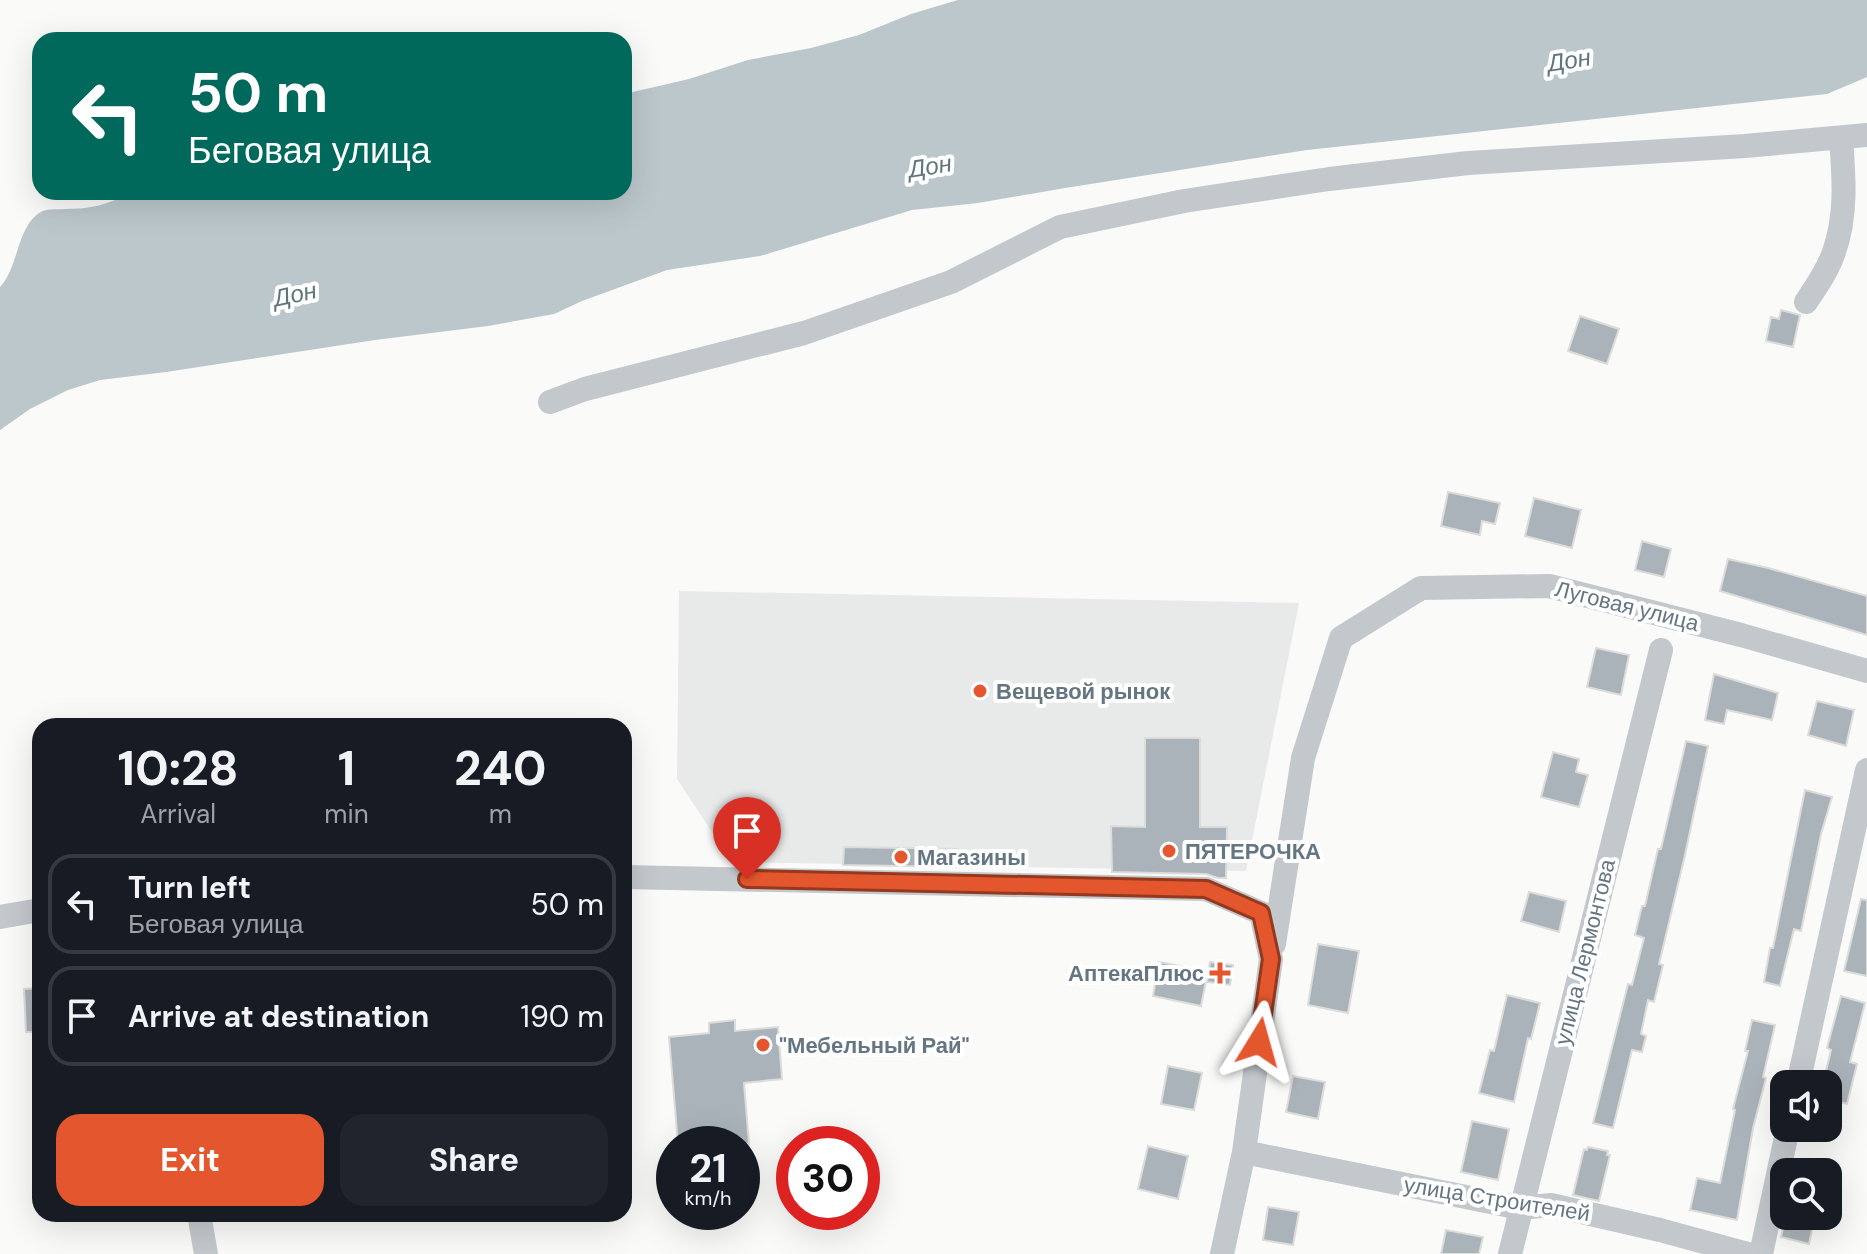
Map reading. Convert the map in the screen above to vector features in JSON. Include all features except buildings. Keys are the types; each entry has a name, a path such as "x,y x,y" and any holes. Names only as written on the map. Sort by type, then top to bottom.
{"street":[{"path":"550,402 585,389 804,333 951,282 1060,227 1184,201 1329,179 1468,163 1867,135"},
{"path":"1806,302 1834,253 1845,187 1841,138"},
{"name":"Луговая улица","path":"1222,1254 1244,1152 1303,758 1341,638 1421,588 1549,586 1867,671"},
{"name":"улица Лермонтова","path":"1510,1254 1661,650"},
{"path":"1801,1070 1867,770"},
{"path":"632,877 1206,889 1261,913 1271,959"},
{"path":"0,917 32,911"},
{"path":"1761,1254 1785,1142"},
{"name":"улица Строителей","path":"1244,1152 1520,1208 1551,1205 1748,1254"},
{"path":"200,1222 206,1254"}],"shaded area":[{"name":"Вещевой рынок","path":"679,591 1299,603 1246,871 732,862 677,779"}],"water":[{"name":"Дон","path":"958,0 1867,0 1867,77 1827,94 1307,150 978,203 912,210 760,256 667,270 554,314 100,380 68,390 30,409 0,430 0,287 11,269 27,226 44,211 83,208 114,200 632,200 632,92 689,79 748,60 859,35 911,14"}],"place":[{"name":"Вещевой рынок","path":"980,691"},
{"name":"ПЯТЕРОЧКА","path":"1169,851"},
{"name":"Магазины","path":"901,857"},
{"name":"АптекаПлюс","path":"1220,973"},
{"name":"\"Мебельный Рай\"","path":"763,1045"}],"route":[{"path":"747,879 1206,889 1261,913 1271,959 1259,1042"}]}
